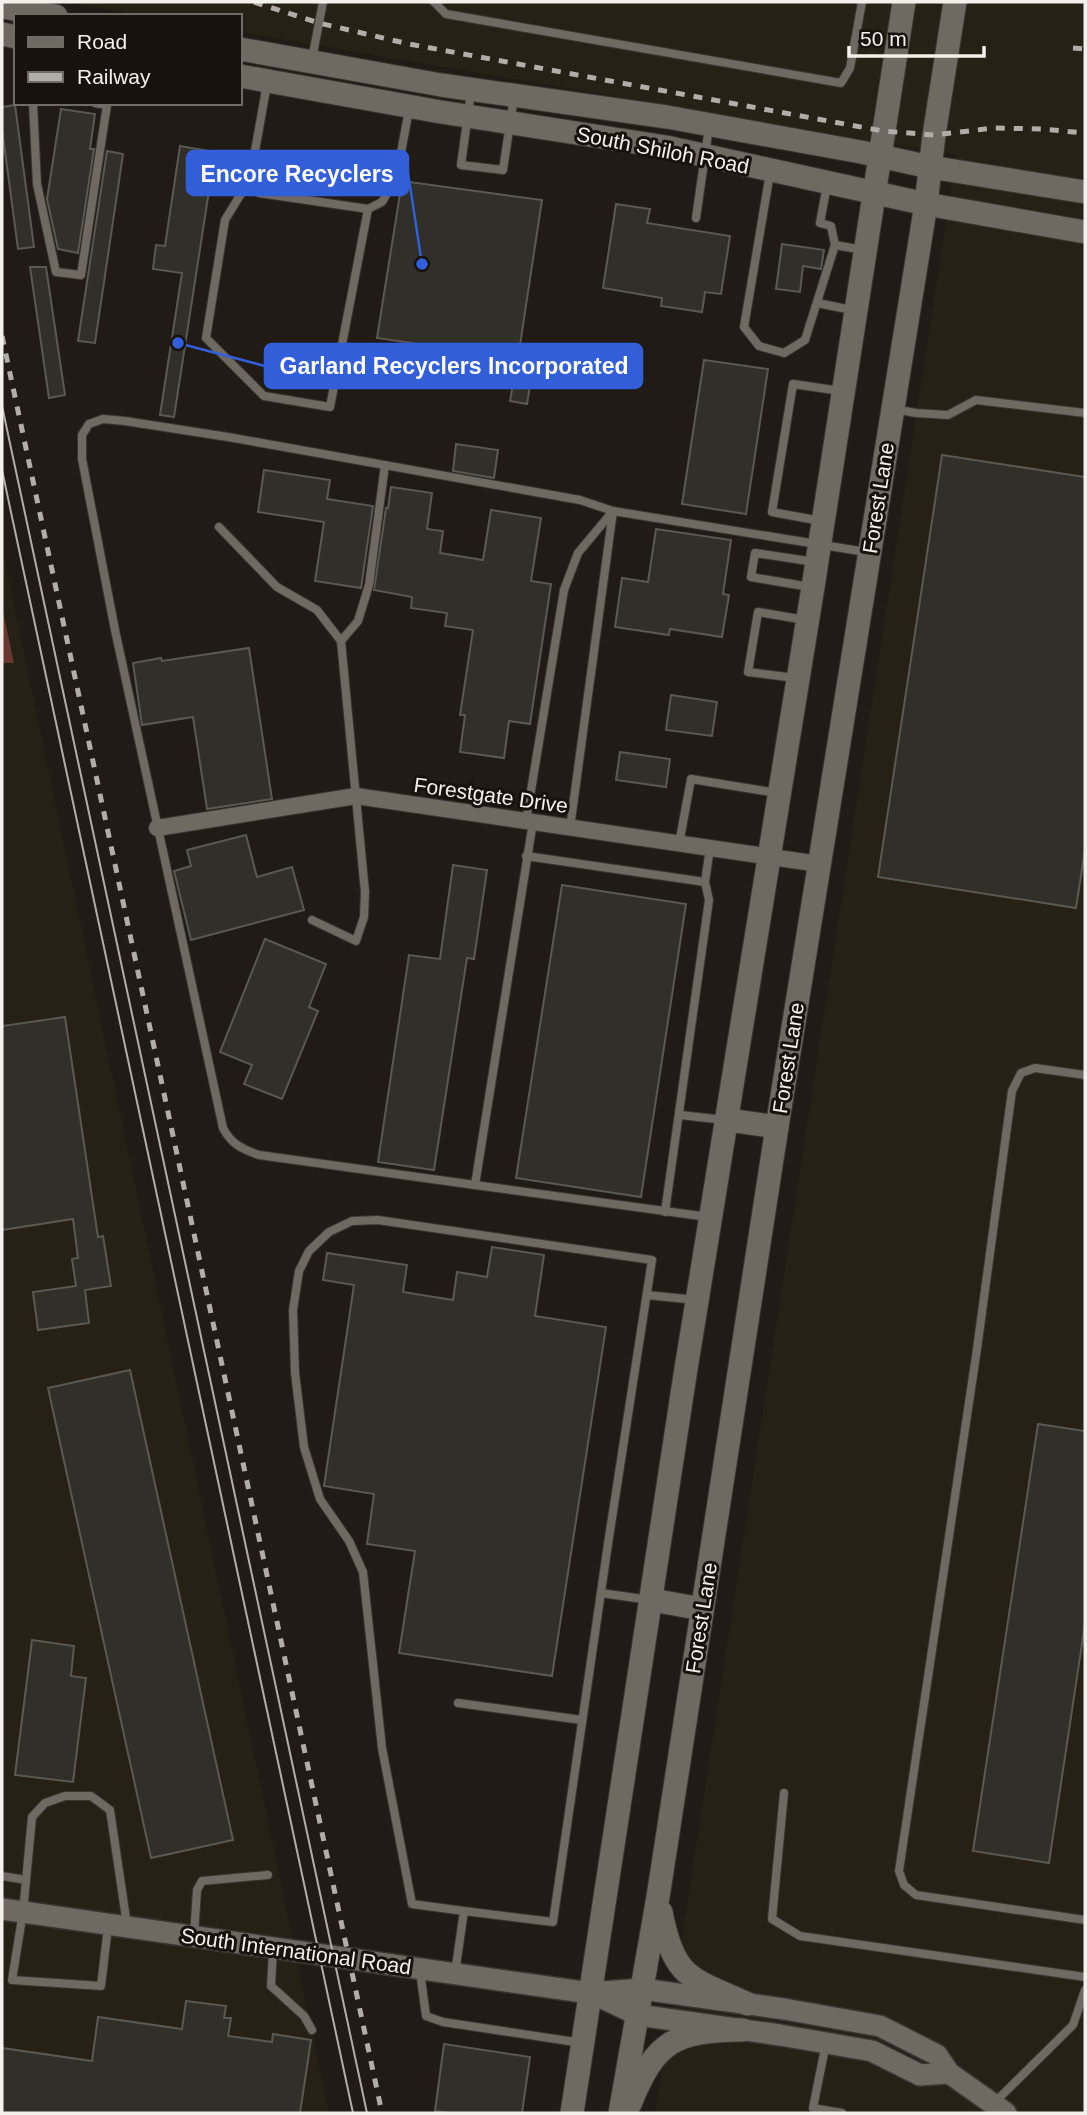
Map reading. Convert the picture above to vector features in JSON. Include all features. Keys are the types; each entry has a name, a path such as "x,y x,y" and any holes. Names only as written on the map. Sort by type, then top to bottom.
{"main road":[{"path":"572,2113 697,1300 799,679 904,2"},
{"name":"Forest Lane","path":"620,2113 659,1897 777,1127 926,204 955,2"},
{"path":"2,7 43,14"},
{"name":"South Shiloh Road","path":"242,49 471,89 710,124 880,155 930,167 1085,192"},
{"name":"South Shiloh Road","path":"242,76 410,107 666,148 876,194 1085,232"},
{"path":"728,1120 777,1127"},
{"path":"652,1600 702,1609"},
{"path":"659,1897 667,1941 673,1958 683,1971 698,1981 748,2004"},
{"path":"626,2113 652,2059 665,2045 680,2037 698,2033 743,2030"}],"street":[{"name":"Forestgate Drive","path":"157,828 356,796 819,864"},
{"name":"South International Road","path":"2,1909 590,1993 642,1989 880,2026 937,2055 949,2073 1000,2108"},
{"name":"South International Road","path":"590,1993 638,2015 872,2051 920,2075 949,2073"}],"lane":[{"path":"312,62 323,2"},
{"path":"434,2 446,14 841,83 850,68 862,2"},
{"path":"268,81 250,179 225,220 206,338 264,396 330,407 368,209"},
{"path":"471,89 461,164 503,170 514,95"},
{"path":"33,105 37,184 56,272 81,275 107,105"},
{"path":"250,179 259,193 368,209 382,202 396,179 410,107"},
{"path":"696,218 710,124"},
{"path":"770,170 744,327 759,346 784,353 805,340 835,245 831,226 820,223 828,183"},
{"path":"835,245 867,250"},
{"path":"817,303 857,311"},
{"path":"824,521 772,512 776,486 793,384 844,392"},
{"path":"892,408 948,415 976,400 1085,413"},
{"path":"711,1218 259,1155 243,1150 229,1140 223,1128 112,617 82,460 82,435 89,424 103,419 125,421 580,500 613,511 818,554"},
{"path":"341,641 358,621 369,585 385,465"},
{"path":"475,1185 564,590 578,553 613,511"},
{"path":"570,828 613,511"},
{"path":"219,527 277,587 317,610 341,641 365,892 364,917 356,941 312,920"},
{"path":"813,587 751,577 755,553 869,552"},
{"path":"799,679 748,672 758,612 808,620"},
{"path":"679,844 691,779 780,793"},
{"path":"665,1212 709,900 705,882 710,848"},
{"path":"526,856 705,882"},
{"path":"1085,1075 1035,1068 1021,1073 1012,1091 978,1349 899,1871 904,1885 916,1895 1085,1920"},
{"path":"680,1115 728,1120"},
{"path":"379,1220 652,1260 601,1593 553,1922 412,1904 382,1748 363,1572 349,1541 320,1499 304,1447 295,1373 293,1310 299,1272 309,1251 329,1232 352,1221 379,1220"},
{"path":"647,1295 697,1300"},
{"path":"601,1593 652,1600"},
{"path":"458,1703 582,1720"},
{"path":"784,1793 772,1919 800,1936 1085,1977"},
{"path":"2,1985 12,1980 101,1986 118,1925 110,1810 91,1796 65,1796 45,1803 32,1817 23,1912 12,1980"},
{"path":"194,1936 197,1890 202,1881 268,1875"},
{"path":"2,1876 26,1880"},
{"path":"455,1973 464,1910"},
{"path":"273,1947 271,1986 304,2016 312,2030"},
{"path":"419,1968 426,2016 443,2022 583,2043"},
{"path":"1000,2108 1073,2025 1085,1990"},
{"path":"826,2043 813,2110 842,2113"}],"shaded area":[{"path":"65,2 1085,2 1085,2113 655,2113 956,155 242,32 242,14 135,14"},
{"path":"2,548 329,2113 2,2113"},
{"path":"2,607 14,663 2,663"}],"building":[{"path":"15,105 34,247 18,249 2,129 2,107"},
{"path":"61,109 95,114 90,149 94,149 78,253 58,249 47,199"},
{"path":"180,146 215,152 174,417 160,415 182,273 153,269 156,245 165,246"},
{"path":"107,151 123,154 95,343 78,341"},
{"path":"402,181 542,200 518,358 534,361 527,404 510,401 514,378 457,369 460,350 377,338"},
{"path":"616,204 650,209 647,223 730,236 721,294 705,292 702,312 661,306 662,298 603,288"},
{"path":"782,244 824,250 821,269 803,266 800,292 776,289"},
{"path":"30,267 46,267 65,395 49,398"},
{"path":"704,360 768,369 746,514 682,504"},
{"path":"456,444 498,450 494,478 453,471"},
{"path":"942,455 1085,477 1085,850 1076,908 878,877"},
{"path":"264,470 330,480 327,499 373,506 361,588 315,581 324,522 258,512"},
{"path":"391,487 432,493 427,529 443,531 440,553 483,560 491,510 541,518 531,581 551,584 530,724 509,721 504,758 460,752 465,715 460,715 473,630 445,626 447,613 411,608 412,597 374,590"},
{"path":"656,529 731,540 723,594 729,595 722,637 670,629 669,635 615,627 622,578 648,582"},
{"path":"249,648 272,799 207,809 193,717 142,725 133,663"},
{"path":"671,695 717,702 712,736 666,730"},
{"path":"620,752 670,759 666,787 616,780"},
{"path":"246,835 257,877 292,867 304,910 191,940 174,871 191,866 187,850"},
{"path":"453,865 487,870 474,959 467,958 434,1170 378,1162 409,955 440,959"},
{"path":"562,885 686,904 641,1197 516,1178"},
{"path":"265,939 326,964 309,1007 318,1011 282,1099 244,1084 252,1065 220,1052"},
{"path":"65,1017 98,1237 103,1236 111,1286 85,1290 89,1323 38,1330 33,1292 76,1286 72,1259 78,1258 73,1219 2,1230 2,1026"},
{"path":"492,1247 544,1255 535,1316 606,1327 552,1676 399,1653 415,1551 367,1544 374,1494 324,1486 354,1285 323,1280 327,1253 407,1265 403,1292 453,1300 457,1272 487,1277"},
{"path":"130,1370 233,1840 151,1858 48,1388"},
{"path":"1038,1424 1085,1431 1085,1624 1049,1863 973,1851"},
{"path":"32,1640 74,1646 71,1676 86,1678 73,1782 15,1775"},
{"path":"186,2001 226,2006 224,2018 231,2018 228,2036 272,2042 273,2034 311,2040 300,2113 2,2113 2,2048 92,2061 98,2017 182,2029"},
{"path":"444,2044 530,2057 522,2113 435,2111"}],"tram line":[{"path":"2,406 367,2113"},
{"path":"2,470 353,2113"}],"railway":[{"path":"254,2 319,23 409,44 883,131 934,135 994,128 1085,133"},
{"path":"1073,48 1085,49"},
{"path":"2,336 382,2113"}],"place":[{"name":"Encore Recyclers","path":"422,264"},
{"name":"Garland Recyclers Incorporated","path":"178,343"}]}
